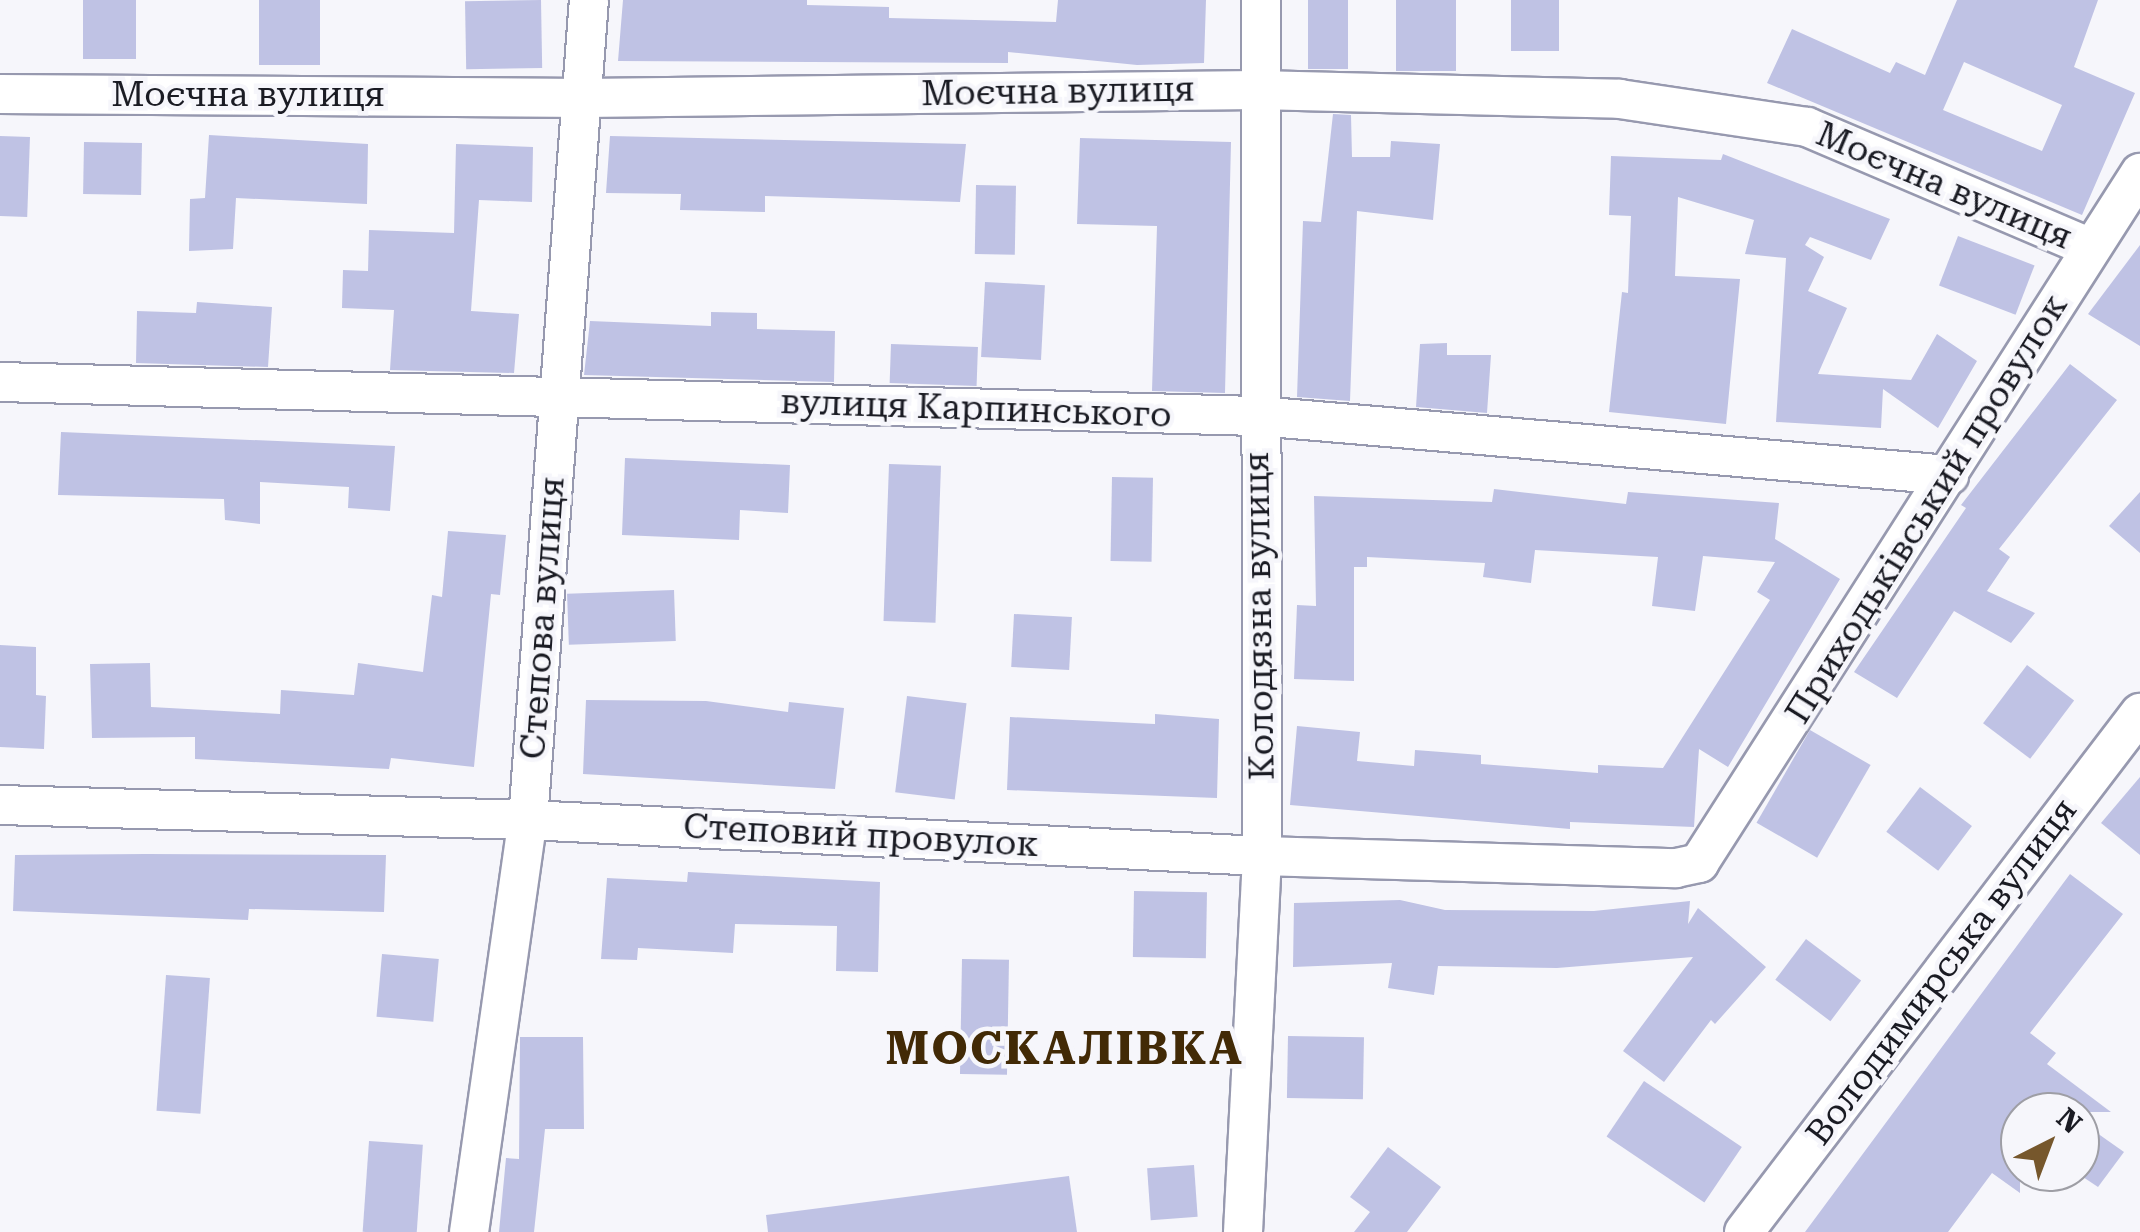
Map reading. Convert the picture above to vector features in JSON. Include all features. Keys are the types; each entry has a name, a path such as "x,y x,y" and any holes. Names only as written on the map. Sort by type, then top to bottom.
{"street":[{"name":"Степова вулиця","path":"469,1232 528,820 584,98 588,0"},
{"name":"Колодязна вулиця","path":"1243,1232 1262,856 1256,90 1262,0"},
{"name":"Моєчна вулиця","path":"0,94 584,98 1256,90 1620,99 1807,128 2090,248"},
{"name":"Приходьківський провулок","path":"1715,847 2140,173"},
{"name":"вулиця Карпинського","path":"0,382 1258,416 1950,474"},
{"name":"Володимирська вулиця","path":"1744,1232 2140,713"},
{"name":"Степовий провулок","path":"0,805 528,820 1262,856 1676,868 1699,863 1715,847"}],"building":[{"path":"83,0 136,0 136,59 83,59"},
{"path":"259,0 320,0 320,65 259,65"},
{"path":"541,0 542,68 466,69 465,1"},
{"path":"623,0 807,0 807,5 889,7 889,18 1056,22 1058,0 1206,0 1204,63 1137,65 1008,52 1008,63 618,61"},
{"path":"1308,0 1348,0 1348,69 1308,69"},
{"path":"1396,0 1456,0 1456,71 1396,71"},
{"path":"1511,0 1559,0 1559,51 1511,51"},
{"path":"1957,0 2098,0 2074,67 2135,93 2082,215 1767,83 1792,29 1890,73 1896,62 1925,75","holes":["1964,62 2062,105 2042,151 1943,110"]},
{"path":"1333,114 1351,115 1352,157 1390,157 1391,141 1440,144 1433,220 1357,211 1350,401 1297,397 1303,221 1321,222"},
{"path":"209,135 368,144 367,204 236,198 233,249 189,251 190,199 205,198"},
{"path":"0,136 30,137 27,217 0,216"},
{"path":"610,136 966,144 960,202 765,196 765,212 680,210 681,194 606,193"},
{"path":"1080,138 1231,142 1225,393 1152,391 1157,226 1077,224"},
{"path":"84,142 142,143 141,195 83,194"},
{"path":"456,144 533,147 532,202 479,200 471,311 519,314 514,373 390,370 394,310 342,308 343,270 368,271 369,230 454,233"},
{"path":"1723,154 1890,219 1871,260 1810,237 1805,245 1824,257 1808,291 1847,308 1818,374 1911,380 1937,334 1977,361 1938,428 1883,389 1881,428 1776,422 1786,258 1745,254 1754,220 1678,197 1675,276 1740,279 1726,424 1609,412 1622,292 1628,293 1631,216 1609,215 1611,156 1721,160"},
{"path":"976,185 1016,186 1015,255 975,254"},
{"path":"1958,236 2035,265 2016,315 1939,285"},
{"path":"2140,245 2140,346 2088,314"},
{"path":"985,282 1045,285 1041,360 981,357"},
{"path":"197,302 272,307 268,367 136,363 137,311 196,313"},
{"path":"711,312 757,313 757,329 835,331 834,382 584,375 590,321 711,326"},
{"path":"1447,343 1447,355 1491,355 1487,413 1416,407 1420,344"},
{"path":"891,344 978,347 977,386 890,383"},
{"path":"2070,364 2117,400 1999,549 2010,557 1987,591 2035,613 2011,643 1954,611 1897,698 1854,672 1966,508 1961,505"},
{"path":"61,432 395,446 390,511 348,508 349,487 260,482 260,524 225,520 224,499 58,495"},
{"path":"625,458 790,465 788,513 740,510 739,540 622,535"},
{"path":"889,464 941,466 935,623 884,621"},
{"path":"1112,477 1153,478 1152,562 1111,561"},
{"path":"1494,489 1626,504 1628,492 1779,503 1775,539 1840,579 1728,767 1699,749 1694,827 1570,822 1570,829 1290,805 1297,726 1360,732 1357,761 1414,766 1415,750 1481,755 1481,764 1598,773 1598,765 1663,768 1770,600 1757,592 1775,562 1703,556 1695,611 1652,606 1658,557 1535,550 1531,583 1483,577 1485,563 1367,557 1367,567 1354,567 1354,681 1294,679 1297,605 1316,606 1314,496 1492,502"},
{"path":"2140,492 2140,553 2109,526"},
{"path":"448,531 506,535 500,595 491,594 474,767 391,758 389,769 195,759 195,737 92,738 90,664 150,663 151,707 280,714 281,690 354,695 358,663 423,672 432,595 442,597"},
{"path":"674,590 676,641 569,645 567,594"},
{"path":"1014,614 1072,617 1069,670 1011,667"},
{"path":"0,645 36,647 36,695 46,696 44,749 0,747"},
{"path":"2027,665 2074,701 2030,759 1983,723"},
{"path":"907,696 967,703 955,800 895,792"},
{"path":"586,700 706,701 788,712 789,702 844,708 835,789 583,774"},
{"path":"1155,714 1219,719 1217,798 1007,790 1010,717 1155,724"},
{"path":"1810,730 1871,765 1817,858 1756,823"},
{"path":"2140,777 2140,855 2101,823"},
{"path":"1920,787 1972,826 1938,871 1886,832"},
{"path":"15,855 386,855 384,912 249,909 248,920 13,911"},
{"path":"688,872 880,882 878,972 836,971 837,926 735,924 733,953 638,948 637,960 601,959 607,878 687,882"},
{"path":"2070,874 2123,914 2030,1033 2056,1053 2047,1064 2084,1092 2000,1092 2000,1179 1992,1173 1948,1232 1805,1232"},
{"path":"1134,891 1207,892 1206,958 1133,957"},
{"path":"1400,900 1445,910 1594,911 1690,901 1688,924 1698,908 1766,967 1715,1024 1711,1020 1664,1082 1623,1051 1693,957 1557,968 1438,966 1434,995 1388,988 1392,963 1293,967 1294,903"},
{"path":"1806,939 1861,981 1830,1021 1775,980"},
{"path":"382,954 439,959 433,1022 377,1017"},
{"path":"962,959 1009,960 1007,1075 960,1074"},
{"path":"166,975 210,978 200,1114 157,1111"},
{"path":"1288,1036 1364,1037 1363,1099 1287,1098"},
{"path":"520,1037 583,1037 584,1129 545,1129 534,1232 499,1232 506,1158 519,1159"},
{"path":"1644,1081 1742,1147 1704,1203 1607,1137"},
{"path":"2100,1135 2124,1152 2100,1184"},
{"path":"369,1141 423,1145 417,1232 363,1232"},
{"path":"1388,1147 1441,1187 1407,1232 1354,1232 1370,1212 1350,1197"},
{"path":"1194,1165 1198,1217 1151,1220 1147,1168"},
{"path":"1069,1176 1077,1232 768,1232 766,1215"}],"district":[{"name":"МОСКАЛІВКА","path":"1065,1049"}]}
